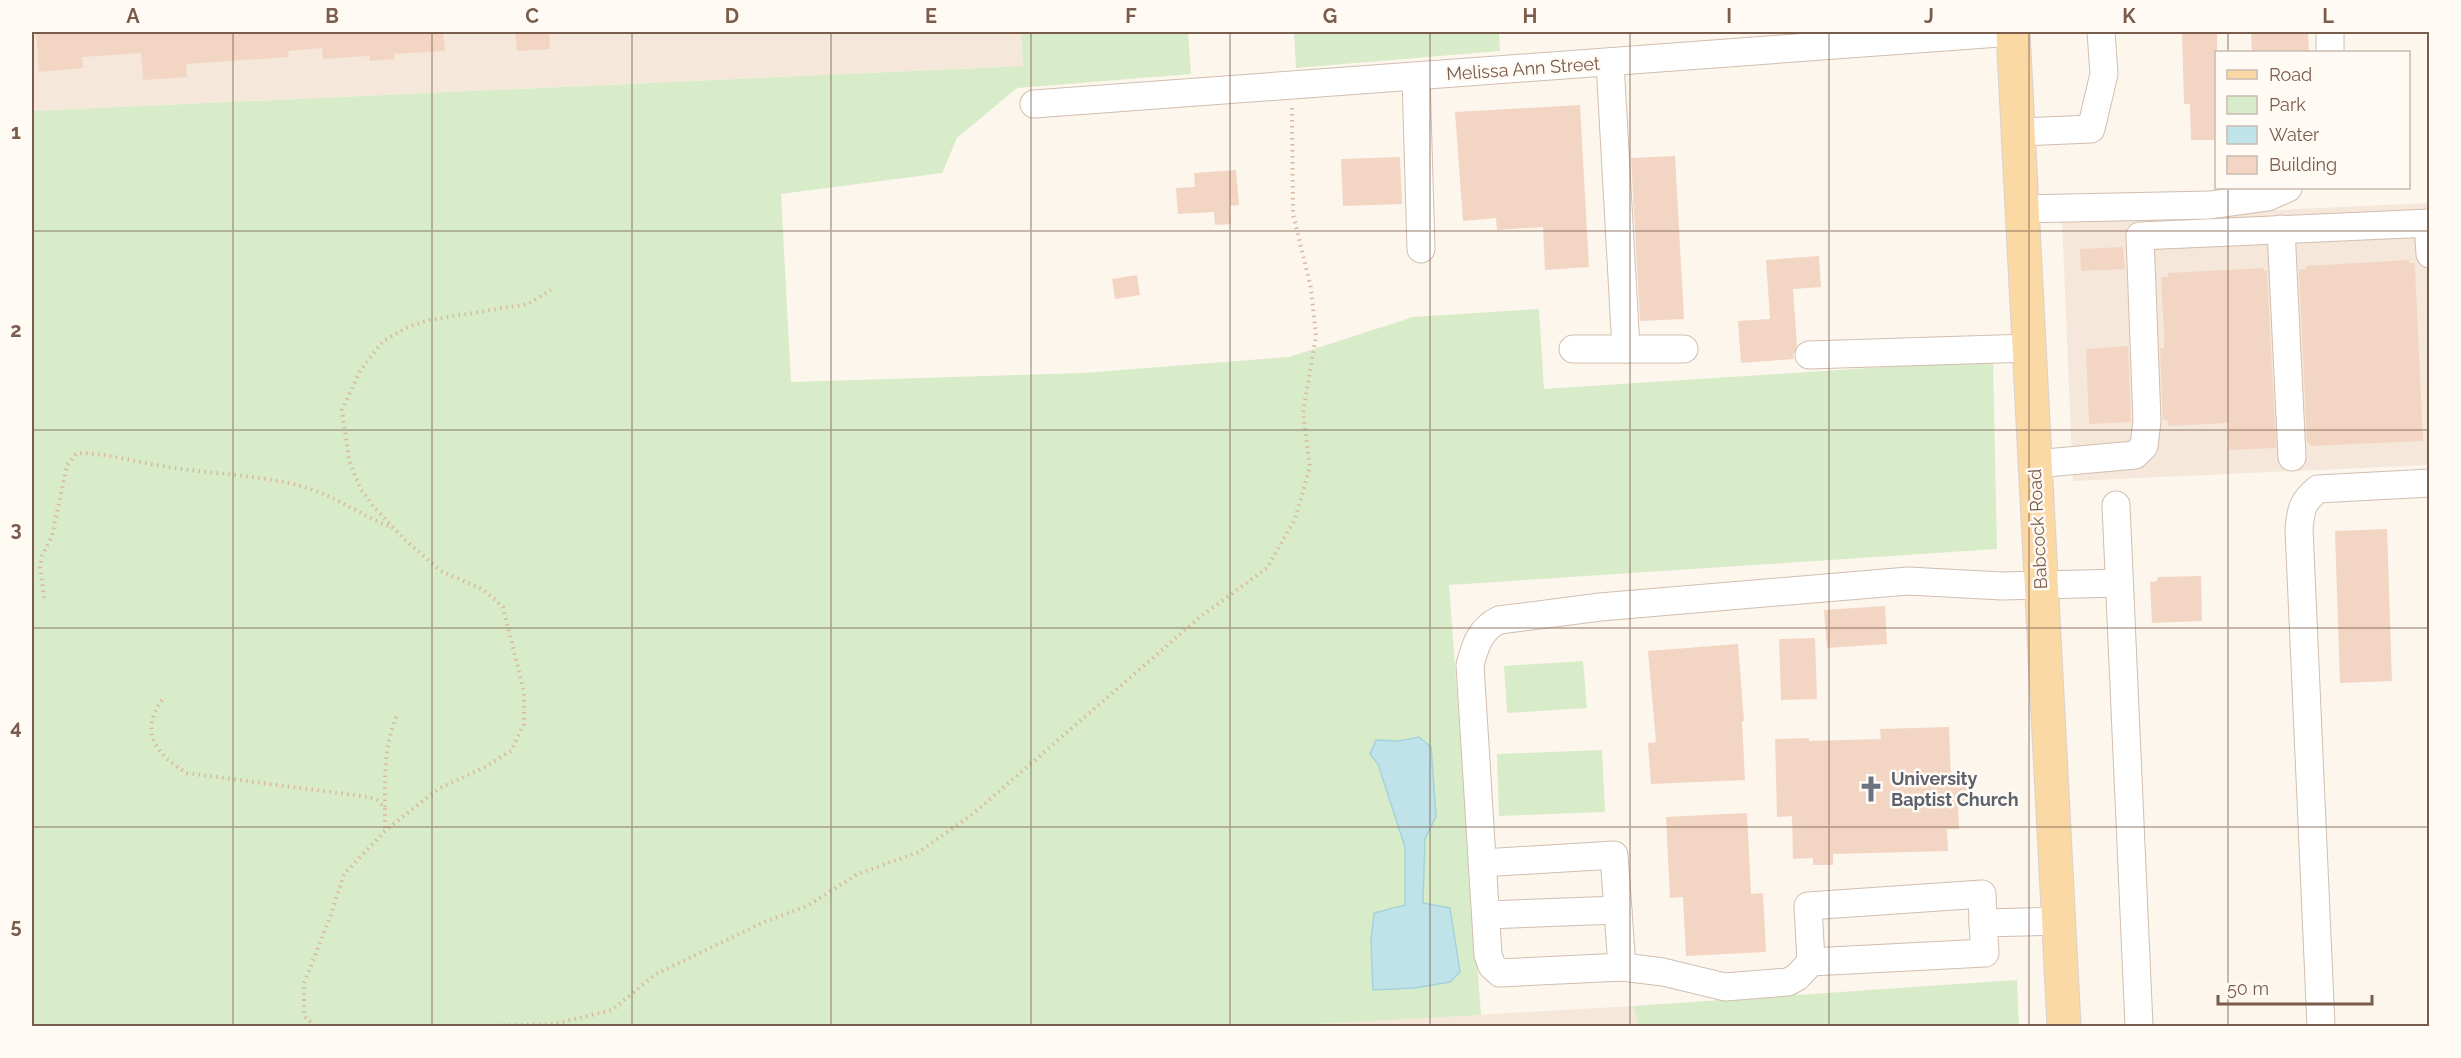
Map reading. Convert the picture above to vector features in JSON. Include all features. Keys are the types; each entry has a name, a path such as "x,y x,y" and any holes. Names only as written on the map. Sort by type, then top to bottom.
{"main road":[{"name":"Babcock Road","path":"2013,32 2064,1026"}],"street":[{"name":"Melissa Ann Street","path":"1034,104 2013,32"},
{"path":"2018,132 2091,129 2104,74 2101,32"},
{"path":"2330,32 2330,51"},
{"path":"1610,62 1626,349"},
{"path":"1416,77 1421,249"},
{"path":"2022,209 2210,205 2268,197 2286,189"},
{"path":"2035,464 2135,455 2144,446 2147,421 2140,236 2429,223 2430,254"},
{"path":"2282,229 2292,457"},
{"path":"1809,355 2029,348"},
{"path":"1573,349 1684,349"},
{"path":"2321,1026 2300,541 2301,510 2306,499 2318,489 2430,483"},
{"path":"2116,505 2139,1026"},
{"path":"1811,962 1808,906 1982,894 1985,952 1811,962 1797,977 1788,982 1725,987 1663,972 1622,967 1500,973 1492,966 1488,955 1470,665 1480,637 1487,626 1499,620 1600,607 1908,581 2002,586 2119,583"},
{"path":"1482,863 1614,855 1622,967"},
{"path":"1486,915 1618,910"},
{"path":"1983,923 2058,921"}],"path":[{"path":"485,1026 554,1024 612,1010 656,974 762,923 807,906 858,874 919,852 974,813 1200,617 1267,568 1295,519 1310,467 1303,413 1316,336 1311,288 1293,214 1292,86"},
{"path":"315,1026 304,1016 304,982 331,915 344,874 385,832 438,789 485,767 511,751 524,724 524,692 503,608 484,590 441,571 394,528 361,490 349,460 342,410 360,371 383,341 410,326 430,320 528,304 551,290"},
{"path":"44,598 40,567 42,556 52,536 67,465 77,453 91,453 170,468 247,476 303,486 352,506 374,520 394,528"},
{"path":"162,700 152,714 150,729 156,748 170,763 187,773 368,797 377,800 385,808"},
{"path":"385,832 386,755 390,732 397,715"}],"shaded area":[{"path":"32,32 1021,32 1023,66 32,111"},
{"path":"2429,203 2429,465 2073,481 2062,220"},
{"path":"1633,1006 1639,1026 1279,1026"}],"green space":[{"path":"1021,32 1188,32 1191,74 1017,88 957,138 942,173 781,194 791,382 1083,373 1289,357 1413,317 1539,309 1544,389 1993,360 1997,549 1449,585 1481,1015 1279,1026 32,1026 32,111 1023,66"},
{"path":"1294,32 1499,32 1500,51 1296,68"},
{"path":"1583,661 1587,708 1507,713 1504,666"},
{"path":"1602,750 1605,812 1499,816 1497,754"},
{"path":"2017,980 2019,1026 1639,1026 1633,1006"}],"water":[{"path":"1419,737 1431,747 1436,816 1425,839 1423,903 1450,908 1460,972 1450,982 1415,988 1373,990 1371,940 1374,913 1405,905 1405,847 1378,764 1370,754 1376,740 1399,741"}],"building":[{"path":"36,32 443,32 445,51 394,54 395,59 370,61 369,56 323,59 322,48 288,51 289,57 186,64 187,77 143,80 141,53 82,57 83,68 39,72"},
{"path":"515,32 549,32 550,49 517,51"},
{"path":"2182,32 2217,32 2215,140 2191,140 2190,104 2184,104"},
{"path":"2251,32 2308,32 2309,51 2252,51"},
{"path":"1580,105 1589,267 1545,270 1543,227 1497,230 1496,218 1463,221 1455,112"},
{"path":"1675,156 1684,319 1640,321 1631,158"},
{"path":"1400,157 1402,204 1343,206 1341,159"},
{"path":"1236,170 1239,205 1230,206 1231,224 1215,225 1214,212 1178,214 1176,188 1195,187 1194,173"},
{"path":"2123,247 2125,269 2081,271 2080,249"},
{"path":"1819,256 1821,287 1793,289 1797,346 1793,355 1794,359 1741,363 1738,321 1770,319 1766,260"},
{"path":"2409,260 2409,263 2414,263 2415,268 2423,441 2310,446 2310,443 2307,443 2299,269 2306,269 2306,266"},
{"path":"2264,268 2264,271 2267,271 2276,448 2229,450 2228,423 2169,426 2167,420 2163,420 2160,348 2164,348 2164,333 2161,277 2168,277 2168,273"},
{"path":"1137,275 1140,295 1115,299 1112,279"},
{"path":"2128,346 2131,422 2089,424 2086,349"},
{"path":"2387,529 2392,681 2340,683 2335,531"},
{"path":"2201,576 2202,621 2152,623 2150,582 2157,581 2158,577"},
{"path":"1885,606 1887,644 1827,648 1824,610"},
{"path":"1815,638 1817,699 1781,700 1779,639"},
{"path":"1738,644 1744,721 1742,721 1745,780 1651,784 1648,743 1656,742 1648,651"},
{"name":"University Baptist Church","path":"1949,727 1951,779 1967,778 1968,801 1958,801 1959,829 1947,829 1948,851 1833,854 1833,865 1813,865 1813,858 1793,859 1792,816 1777,817 1775,739 1809,738 1809,741 1881,739 1880,729"},
{"path":"1747,813 1751,894 1763,893 1766,952 1686,956 1683,897 1670,898 1666,817"}],"place":[{"name":"University Baptist Church","path":"1871,789"}]}
